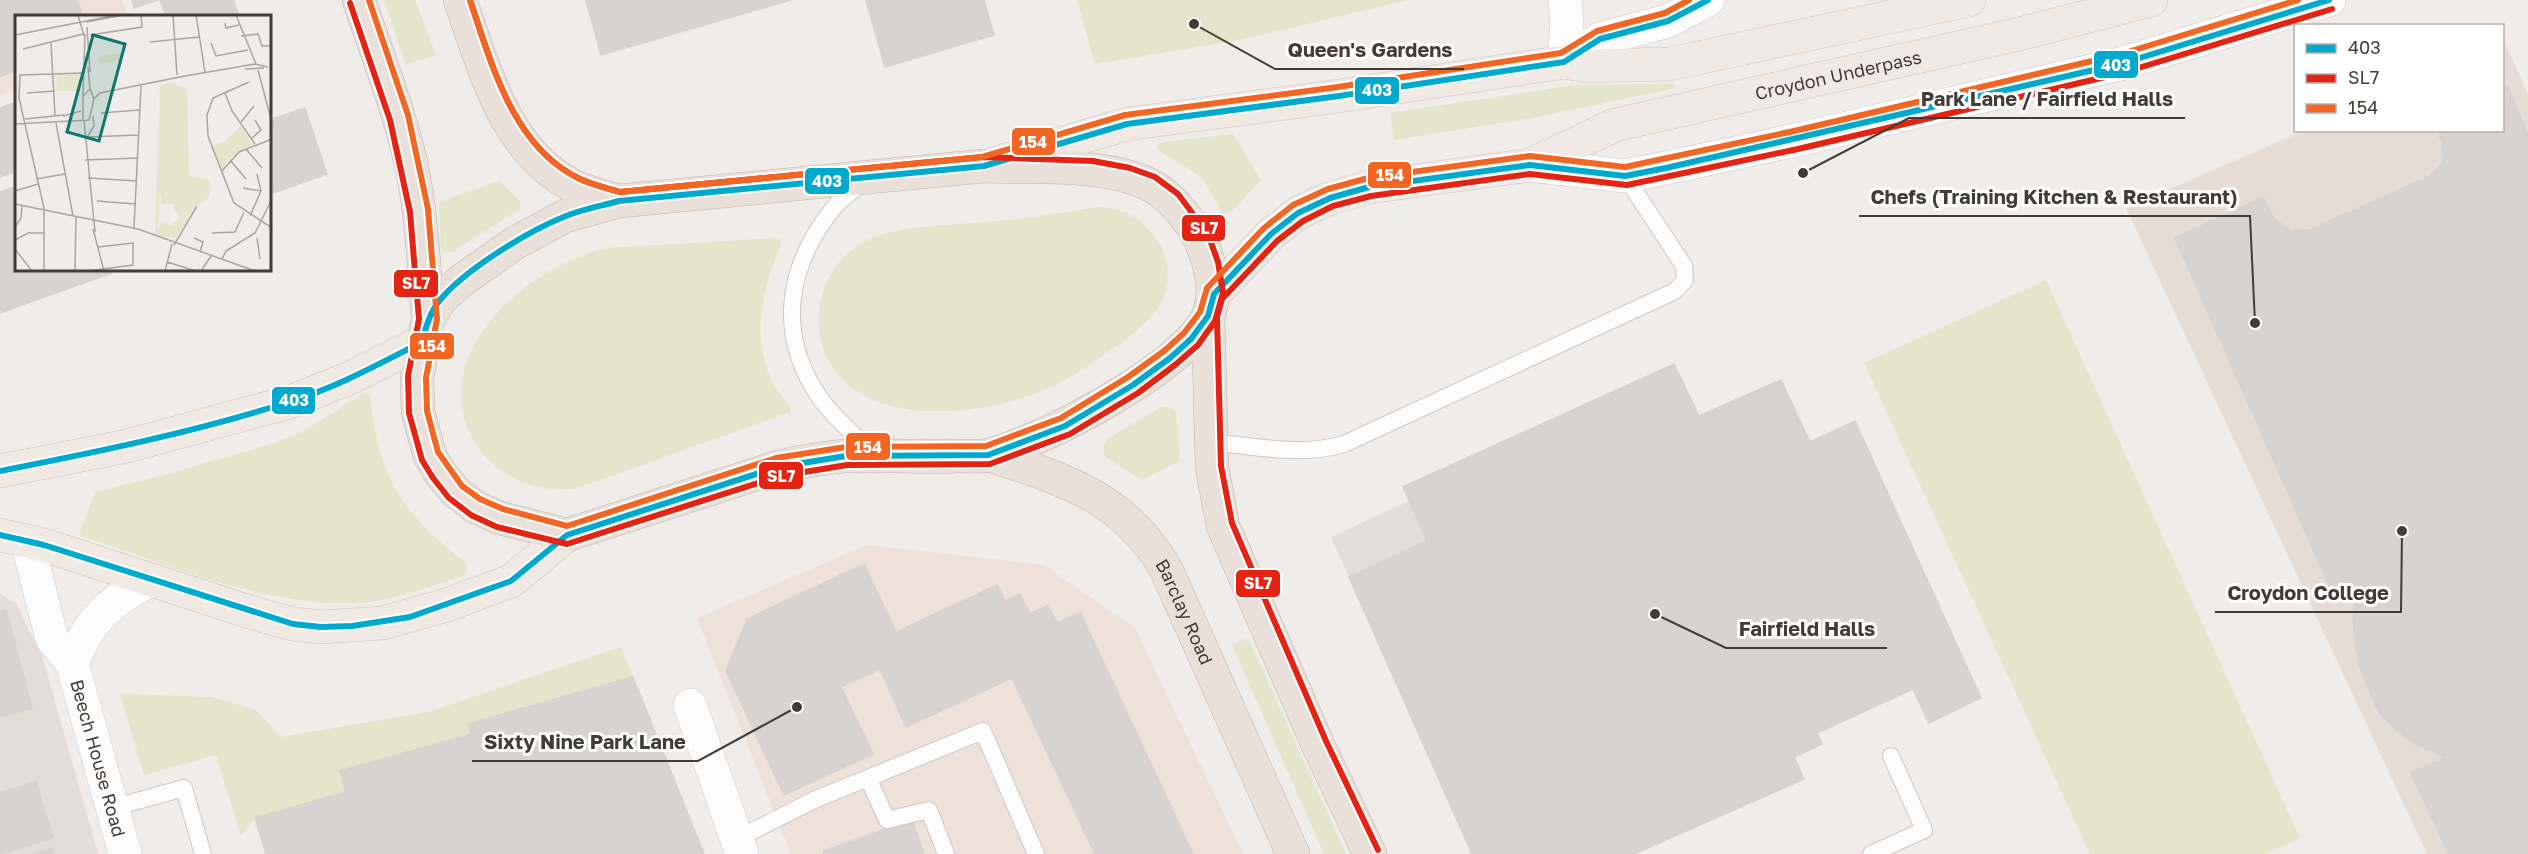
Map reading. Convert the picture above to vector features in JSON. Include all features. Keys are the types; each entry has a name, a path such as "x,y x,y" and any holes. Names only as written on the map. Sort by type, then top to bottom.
{"highway":[{"path":"359,0 399,117 419,211 425,331 417,377 418,412 430,456 440,473 456,492 475,507 500,518 567,536 778,467 812,460 846,456 988,455 1065,426 1113,398 1170,358 1191,339 1211,305"},
{"path":"460,0 494,94 508,122 529,152 546,168 576,187 619,201"},
{"path":"425,331 441,300 462,280 515,243 565,216 619,201 984,166 1094,170 1128,177 1150,185 1171,200 1200,239 1209,264 1211,442 1216,497 1223,526 1318,745 1370,854"},
{"name":"Barclay Road","path":"988,455 1041,472 1109,504 1134,525 1154,548 1166,569 1293,854"}],"main road":[{"path":"984,166 1127,124 1339,96 1564,62 1587,66 1670,64 1969,0"},
{"name":"Croydon Underpass","path":"1211,305 1271,234 1298,213 1330,198 1369,187 1530,165 1615,125 2019,34 2151,0"},
{"path":"0,471 127,446 290,402 352,377 425,331"},
{"path":"14,538 292,624 321,627 352,626 410,617 511,581 567,536"}],"street":[{"path":"1564,62 1567,23 1565,0"},
{"path":"1564,62 1600,39 1668,21 1708,0"},
{"path":"1530,165 1625,176 1796,140 2120,64 2329,0"},
{"name":"Beech House Road","path":"14,538 52,639 72,663 125,854"},
{"name":"Beech House Road","path":"72,663 83,635 99,616 117,598 149,580"},
{"path":"690,705 739,847"}],"lane":[{"path":"1211,442 1313,450 1329,449 1675,291 1685,280 1684,266 1625,176"},
{"path":"870,177 837,204 813,237 800,265 790,323 795,349 807,377 821,400 877,457"},
{"path":"739,847 814,800 983,731 1036,854"},
{"path":"1871,854 1924,830 1891,756"},
{"path":"868,778 887,820 929,810 946,854"},
{"path":"112,808 184,788 203,854"}],"shaded area":[{"path":"0,0 122,0 128,15 15,15 15,89 0,96"},
{"path":"2504,42 2528,95 2528,854 2427,854 2126,208 2301,132 2504,132"},
{"path":"1409,501 1427,541 1349,577 1331,537"},
{"path":"867,545 1044,565 1135,628 1243,854 791,854 697,618"},
{"path":"0,594 16,603 43,659 98,854 0,854"}],"green space":[{"path":"384,0 415,0 436,55 406,65"},
{"path":"1077,0 1407,0 1245,39 1095,64"},
{"path":"1674,84 1675,88 1533,118 1394,140 1390,113 1576,85"},
{"path":"1233,134 1261,180 1233,210 1225,215 1222,214 1204,181 1197,174 1158,150 1158,143"},
{"path":"499,181 520,201 520,209 452,252 444,253 441,248 439,202"},
{"path":"1098,207 1115,209 1130,215 1149,230 1159,243 1165,257 1168,271 1167,286 1158,308 1147,321 1121,343 1074,375 1019,399 990,406 928,411 898,407 870,398 847,383 825,354 819,329 822,296 838,264 866,241 893,231 1014,219"},
{"path":"776,238 780,240 781,245 764,295 762,348 772,381 791,408 790,412 578,488 553,489 530,484 508,475 490,461 475,443 465,422 461,398 464,372 472,350 484,329 500,310 540,277 561,265 606,248"},
{"path":"2046,280 2300,838 2266,854 2090,854 1864,363"},
{"path":"366,392 370,395 379,448 396,490 408,509 424,526 465,562 467,569 464,576 404,595 367,602 333,603 297,600 222,583 79,535 95,492 168,474 278,442 305,430"},
{"path":"1161,407 1172,408 1176,411 1180,461 1142,480 1105,457 1103,447 1107,439"},
{"path":"1248,638 1346,854 1324,854 1232,645"},
{"path":"621,647 633,677 469,724 471,734 340,771 346,792 255,818 241,836 216,755 144,775 120,694 212,697 256,710 281,737 428,712"}],"building":[{"path":"0,0 77,0 83,15 15,15 15,70 0,77"},
{"path":"132,0 158,0 134,8"},
{"path":"160,0 233,0 239,15 166,15"},
{"path":"586,0 791,0 601,55"},
{"path":"866,0 984,0 994,35 885,67"},
{"path":"2507,85 2528,134 2528,854 2449,854 2411,773 2446,757 2415,744 2379,713 2360,668 2355,643 2353,615 2358,586 2334,597 2175,238 2263,197 2274,219 2292,231 2312,229 2428,177 2443,163 2442,142 2438,132 2504,132 2504,87"},
{"path":"15,102 15,171 0,177 0,108"},
{"path":"305,108 327,174 272,193 272,119"},
{"path":"15,186 15,272 112,273 0,313 0,192"},
{"path":"1674,364 1699,416 1781,380 1810,442 1855,421 1981,698 1929,723 1913,689 1817,733 1822,744 1794,757 1804,779 1634,854 1472,854 1349,577 1427,541 1403,487"},
{"path":"864,564 896,632 997,585 1005,601 1020,594 1030,614 1048,605 1057,623 1080,612 1193,854 1095,854 1012,678 906,727 880,669 841,687 873,754 784,795 726,671 747,619"},
{"path":"6,610 32,708 0,717 0,611"},
{"path":"633,677 704,854 266,854 255,818 346,792 340,771 471,734 468,724"},
{"path":"36,782 53,838 0,854 0,793"},
{"path":"912,820 924,854 824,854 823,851"},
{"path":"53,848 54,854 34,854"}],"transit line":[{"name":"154","path":"369,0 408,115 428,209 437,319 426,378 427,411 438,452 462,486 480,499 503,509 567,526 776,458 846,447 986,446 1061,418 1128,377 1164,351 1184,333 1200,312 1207,288 1264,228 1293,205 1328,189 1368,178 1530,156 1625,167 1794,131 2118,55 2298,0"},
{"name":"SL7","path":"350,3 390,120 410,212 419,319 408,376 409,413 422,460 449,498 471,515 497,527 567,544 780,476 847,465 990,464 1070,434 1138,393 1198,345 1215,321 1223,293 1218,262 1208,234 1178,194 1155,177 1130,168 1093,161 983,157 620,192 580,179 557,165 538,147 522,125 497,77 470,0"},
{"name":"154","path":"470,0 487,51 508,102 538,147 557,165 580,179 620,192 982,157 1125,115 1338,87 1561,53 1597,31 1665,13 1689,0"},
{"name":"403","path":"0,471 109,449 218,423 289,402 340,383 422,342 431,315 440,300 481,264 534,231 585,209 619,201 984,166 1127,124 1339,96 1564,62 1600,39 1668,21 1708,0"},
{"name":"403","path":"0,535 44,545 293,624 321,627 352,626 410,617 511,581 567,535 778,467 846,456 988,455 1065,426 1133,385 1170,358 1191,339 1208,316 1214,294 1271,234 1298,213 1330,198 1369,187 1530,165 1625,176 1666,168 2120,64 2329,0"},
{"name":"SL7","path":"1378,850 1326,741 1232,523 1221,466 1217,317 1222,299 1277,241 1303,221 1333,206 1371,196 1530,174 1627,185 1798,149 2122,73 2332,9"}],"place":[{"name":"Queen's Gardens","path":"1194,24"},
{"name":"Park Lane / Fairfield Halls","path":"1803,173"},
{"name":"Chefs (Training Kitchen & Restaurant)","path":"2255,323"},
{"name":"Croydon College","path":"2402,531"},
{"name":"Fairfield Halls","path":"1655,614"},
{"name":"Sixty Nine Park Lane","path":"797,707"}]}
